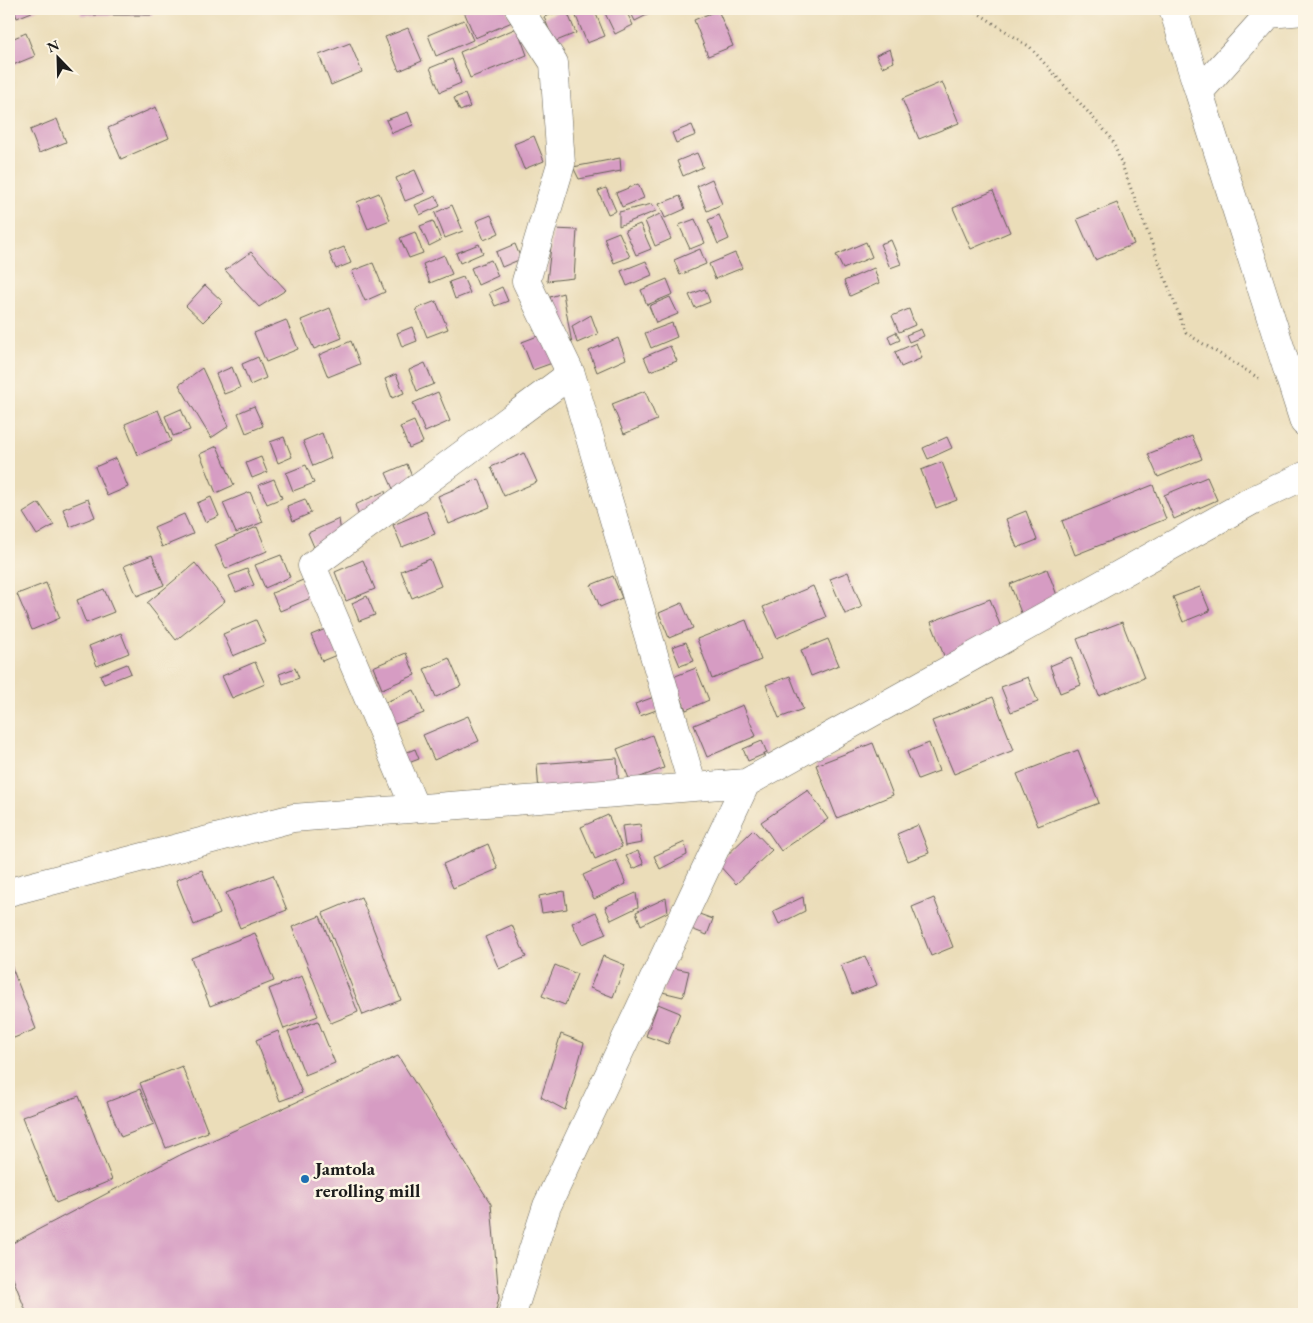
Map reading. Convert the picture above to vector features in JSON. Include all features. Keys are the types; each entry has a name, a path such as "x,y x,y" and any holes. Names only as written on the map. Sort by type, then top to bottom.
{"street":[{"path":"518,9 554,63 562,164 526,281 571,374 693,787"},
{"path":"1173,9 1297,394 1304,422"},
{"path":"1199,92 1269,14 1304,12"},
{"path":"415,808 312,566 571,374"},
{"path":"9,892 293,818 746,783 1253,500 1304,476"},
{"path":"512,1314 547,1206 746,783"}],"path":[{"path":"972,9 1030,47 1112,140 1186,332 1278,390 1297,394"}],"building":[{"path":"14,9 39,9 17,18"},
{"path":"80,9 152,9 153,15 81,15"},
{"path":"463,9 506,9 512,22 475,38"},
{"path":"566,9 576,33 554,42 544,17"},
{"path":"573,9 594,9 605,36 587,43"},
{"path":"603,9 625,9 633,25 615,34"},
{"path":"629,9 651,9 653,12 635,21"},
{"path":"718,10 733,46 708,56 694,20"},
{"path":"464,20 473,40 436,56 428,35"},
{"path":"408,28 422,61 399,71 385,37"},
{"path":"517,28 527,55 470,78 460,52"},
{"path":"26,33 35,56 13,65 9,55 9,40"},
{"path":"350,43 362,72 331,85 319,55"},
{"path":"890,49 894,62 882,67 876,55"},
{"path":"452,59 461,83 440,92 430,68"},
{"path":"942,82 959,123 919,139 902,99"},
{"path":"465,94 470,107 460,111 454,98"},
{"path":"156,107 169,138 121,159 108,128"},
{"path":"408,112 413,125 392,133 386,120"},
{"path":"57,119 66,142 39,153 30,130"},
{"path":"692,125 696,135 676,143 672,133"},
{"path":"534,136 544,161 524,169 514,144"},
{"path":"697,153 703,167 683,176 677,161"},
{"path":"620,158 621,171 579,179 573,167"},
{"path":"415,170 425,193 405,201 396,178"},
{"path":"712,179 722,204 707,211 697,186"},
{"path":"638,184 644,198 622,207 616,193"},
{"path":"606,188 616,211 608,214 598,191"},
{"path":"993,191 1010,232 971,249 953,208"},
{"path":"379,193 390,220 368,229 357,202"},
{"path":"436,196 440,206 420,215 415,205"},
{"path":"680,196 685,209 665,218 659,204"},
{"path":"1117,203 1134,244 1095,260 1077,219"},
{"path":"652,204 656,211 619,226 619,212"},
{"path":"452,205 463,231 445,238 435,213"},
{"path":"660,214 671,239 655,246 645,221"},
{"path":"491,215 499,233 484,240 476,221"},
{"path":"719,215 729,239 718,244 708,220"},
{"path":"695,219 705,243 690,249 679,225"},
{"path":"433,221 441,240 429,246 420,226"},
{"path":"640,224 651,249 636,255 625,230"},
{"path":"553,229 577,230 574,278 547,281"},
{"path":"415,232 423,253 409,258 400,238"},
{"path":"619,232 630,257 614,263 604,238"},
{"path":"891,240 901,264 890,268 880,244"},
{"path":"866,242 872,257 843,269 836,255"},
{"path":"479,244 483,253 460,263 456,253"},
{"path":"515,244 521,259 502,267 496,252"},
{"path":"344,247 351,263 336,269 329,253"},
{"path":"700,249 706,264 680,275 674,260"},
{"path":"251,252 286,290 259,307 225,270"},
{"path":"735,253 742,268 715,279 709,264"},
{"path":"444,255 452,274 430,283 423,264"},
{"path":"491,260 498,276 478,285 471,268"},
{"path":"646,261 652,275 627,286 621,271"},
{"path":"373,263 385,292 365,301 352,271"},
{"path":"874,268 879,283 850,296 844,281"},
{"path":"463,277 470,293 455,299 449,282"},
{"path":"667,279 673,294 647,305 641,290"},
{"path":"205,285 223,302 203,322 186,306"},
{"path":"502,287 508,301 495,306 489,293"},
{"path":"705,289 710,302 695,308 689,295"},
{"path":"563,293 574,355 564,351 550,297"},
{"path":"670,297 678,314 656,323 649,306"},
{"path":"436,301 448,329 427,337 416,309"},
{"path":"330,308 342,338 314,349 301,320"},
{"path":"909,309 915,325 899,332 892,316"},
{"path":"591,315 598,334 577,343 572,326"},
{"path":"286,320 298,349 266,362 254,333"},
{"path":"672,323 677,337 651,348 645,333"},
{"path":"412,327 417,341 402,347 397,333"},
{"path":"921,329 924,336 909,342 906,335"},
{"path":"896,332 900,340 891,344 888,336"},
{"path":"543,334 555,362 533,370 522,342"},
{"path":"618,338 626,359 597,372 589,351"},
{"path":"351,341 360,364 328,377 319,355"},
{"path":"916,343 922,358 901,367 895,352"},
{"path":"670,346 677,361 650,371 644,357"},
{"path":"258,357 266,378 250,385 242,364"},
{"path":"425,363 434,384 417,391 409,370"},
{"path":"232,367 240,388 224,394 216,374"},
{"path":"202,368 229,426 211,438 179,385"},
{"path":"396,374 404,393 392,398 385,379"},
{"path":"645,391 657,420 624,434 612,404"},
{"path":"438,392 450,421 425,432 413,403"},
{"path":"254,406 263,426 246,433 238,413"},
{"path":"181,409 190,430 173,436 165,416"},
{"path":"158,410 171,441 138,455 125,424"},
{"path":"414,421 423,442 409,448 400,427"},
{"path":"322,433 331,458 313,466 303,441"},
{"path":"1192,436 1202,459 1158,477 1148,454"},
{"path":"284,437 292,457 278,463 270,442"},
{"path":"947,437 952,448 928,459 923,448"},
{"path":"217,446 234,485 216,493 200,454"},
{"path":"524,453 537,482 504,496 491,467"},
{"path":"261,457 267,472 252,478 246,463"},
{"path":"116,458 128,487 107,496 95,467"},
{"path":"942,462 957,500 936,508 921,470"},
{"path":"407,464 414,482 394,491 386,473"},
{"path":"306,465 314,483 293,491 286,473"},
{"path":"1207,477 1217,500 1174,519 1164,495"},
{"path":"274,479 282,498 267,504 259,485"},
{"path":"479,479 490,507 449,524 438,496"},
{"path":"1153,485 1166,519 1075,555 1062,521"},
{"path":"385,491 387,505 360,519 355,505"},
{"path":"250,492 263,522 236,533 223,503"},
{"path":"211,497 219,516 205,522 197,503"},
{"path":"88,499 95,517 70,527 63,509"},
{"path":"305,499 311,513 293,521 287,506"},
{"path":"39,503 54,525 37,535 23,513"},
{"path":"426,511 435,534 402,547 393,525"},
{"path":"1026,511 1037,540 1017,548 1006,519"},
{"path":"184,514 193,534 162,547 154,527"},
{"path":"339,519 341,533 314,547 308,533"},
{"path":"257,527 267,551 226,569 215,545"},
{"path":"152,555 164,585 137,596 124,566"},
{"path":"281,555 290,577 265,588 255,565"},
{"path":"430,559 441,586 412,598 401,571"},
{"path":"363,560 375,589 346,601 335,572"},
{"path":"195,563 225,601 176,640 147,603"},
{"path":"247,569 254,585 236,592 229,576"},
{"path":"1047,569 1060,603 1023,618 1010,584"},
{"path":"848,572 862,607 845,614 830,579"},
{"path":"613,576 622,598 600,607 591,585"},
{"path":"303,580 311,598 280,611 272,593"},
{"path":"46,583 60,618 32,630 17,594"},
{"path":"813,586 826,617 777,638 763,607"},
{"path":"1200,587 1210,611 1183,622 1173,597"},
{"path":"104,589 114,612 86,623 77,600"},
{"path":"367,596 375,615 359,621 352,603"},
{"path":"990,599 1005,638 946,661 931,622"},
{"path":"682,603 693,628 669,638 659,613"},
{"path":"256,620 266,642 233,656 223,634"},
{"path":"746,620 761,660 712,679 697,639"},
{"path":"1122,622 1144,678 1099,696 1077,639"},
{"path":"328,628 339,654 322,661 311,635"},
{"path":"121,633 129,653 97,666 89,646"},
{"path":"828,639 839,665 811,676 801,650"},
{"path":"686,642 694,661 680,666 672,647"},
{"path":"406,653 415,675 382,689 373,667"},
{"path":"1071,657 1081,685 1060,693 1050,666"},
{"path":"449,658 461,686 436,697 424,669"},
{"path":"255,662 265,684 232,698 222,676"},
{"path":"127,664 131,673 104,684 100,675"},
{"path":"295,668 299,678 283,684 279,674"},
{"path":"696,668 709,700 686,710 673,677"},
{"path":"790,676 803,709 779,718 766,685"},
{"path":"1028,677 1038,702 1011,712 1001,687"},
{"path":"414,690 424,713 390,726 381,704"},
{"path":"654,697 659,709 640,716 635,704"},
{"path":"993,697 1014,750 954,774 932,721"},
{"path":"743,705 756,736 707,757 694,725"},
{"path":"468,716 479,741 434,760 423,735"},
{"path":"652,735 664,768 630,781 617,749"},
{"path":"762,741 767,753 748,761 743,749"},
{"path":"873,743 893,795 837,818 816,765"},
{"path":"929,743 939,771 918,779 907,752"},
{"path":"415,749 419,759 403,765 400,755"},
{"path":"1078,750 1099,803 1038,826 1017,774"},
{"path":"617,758 619,787 539,793 537,764"},
{"path":"808,790 828,819 781,851 761,822"},
{"path":"608,815 622,847 595,859 581,827"},
{"path":"640,824 642,843 625,846 622,826"},
{"path":"918,825 929,853 908,861 897,834"},
{"path":"753,830 772,850 736,884 718,864"},
{"path":"685,842 687,855 660,869 654,856"},
{"path":"488,844 498,869 453,888 443,864"},
{"path":"638,851 644,864 633,869 626,856"},
{"path":"616,860 626,884 594,899 583,875"},
{"path":"202,870 220,914 194,925 176,880"},
{"path":"273,875 287,910 240,928 226,893"},
{"path":"564,891 567,909 542,913 539,896"},
{"path":"636,893 638,907 611,920 605,907"},
{"path":"361,897 401,1000 363,1015 323,913"},
{"path":"803,897 805,911 779,924 773,911"},
{"path":"666,898 668,912 641,925 636,912"},
{"path":"934,898 953,947 931,956 912,907"},
{"path":"691,911 713,919 707,935 686,927"},
{"path":"596,912 606,934 582,944 572,923"},
{"path":"320,916 358,1012 331,1023 292,927"},
{"path":"512,925 526,957 499,969 485,937"},
{"path":"255,933 274,981 210,1006 191,958"},
{"path":"603,956 625,965 613,997 590,988"},
{"path":"865,956 877,985 852,994 841,965"},
{"path":"9,960 36,1029 9,1040"},
{"path":"555,965 577,974 565,1005 542,996"},
{"path":"669,967 689,971 683,997 662,992"},
{"path":"302,976 318,1016 284,1029 269,989"},
{"path":"658,1004 680,1013 668,1044 646,1036"},
{"path":"318,1021 335,1063 305,1075 288,1032"},
{"path":"278,1031 302,1093 280,1101 256,1040"},
{"path":"561,1034 584,1043 565,1110 541,1097"},
{"name":"Jamtola rerolling mill","path":"398,1056 491,1204 499,1298 495,1314 27,1314 9,1268 9,1245 180,1155"},
{"path":"182,1066 208,1132 166,1148 140,1083"},
{"path":"140,1089 154,1124 121,1137 107,1102"},
{"path":"79,1096 112,1180 56,1203 22,1117"}],"place":[{"name":"Jamtola rerolling mill","path":"305,1179"}]}
